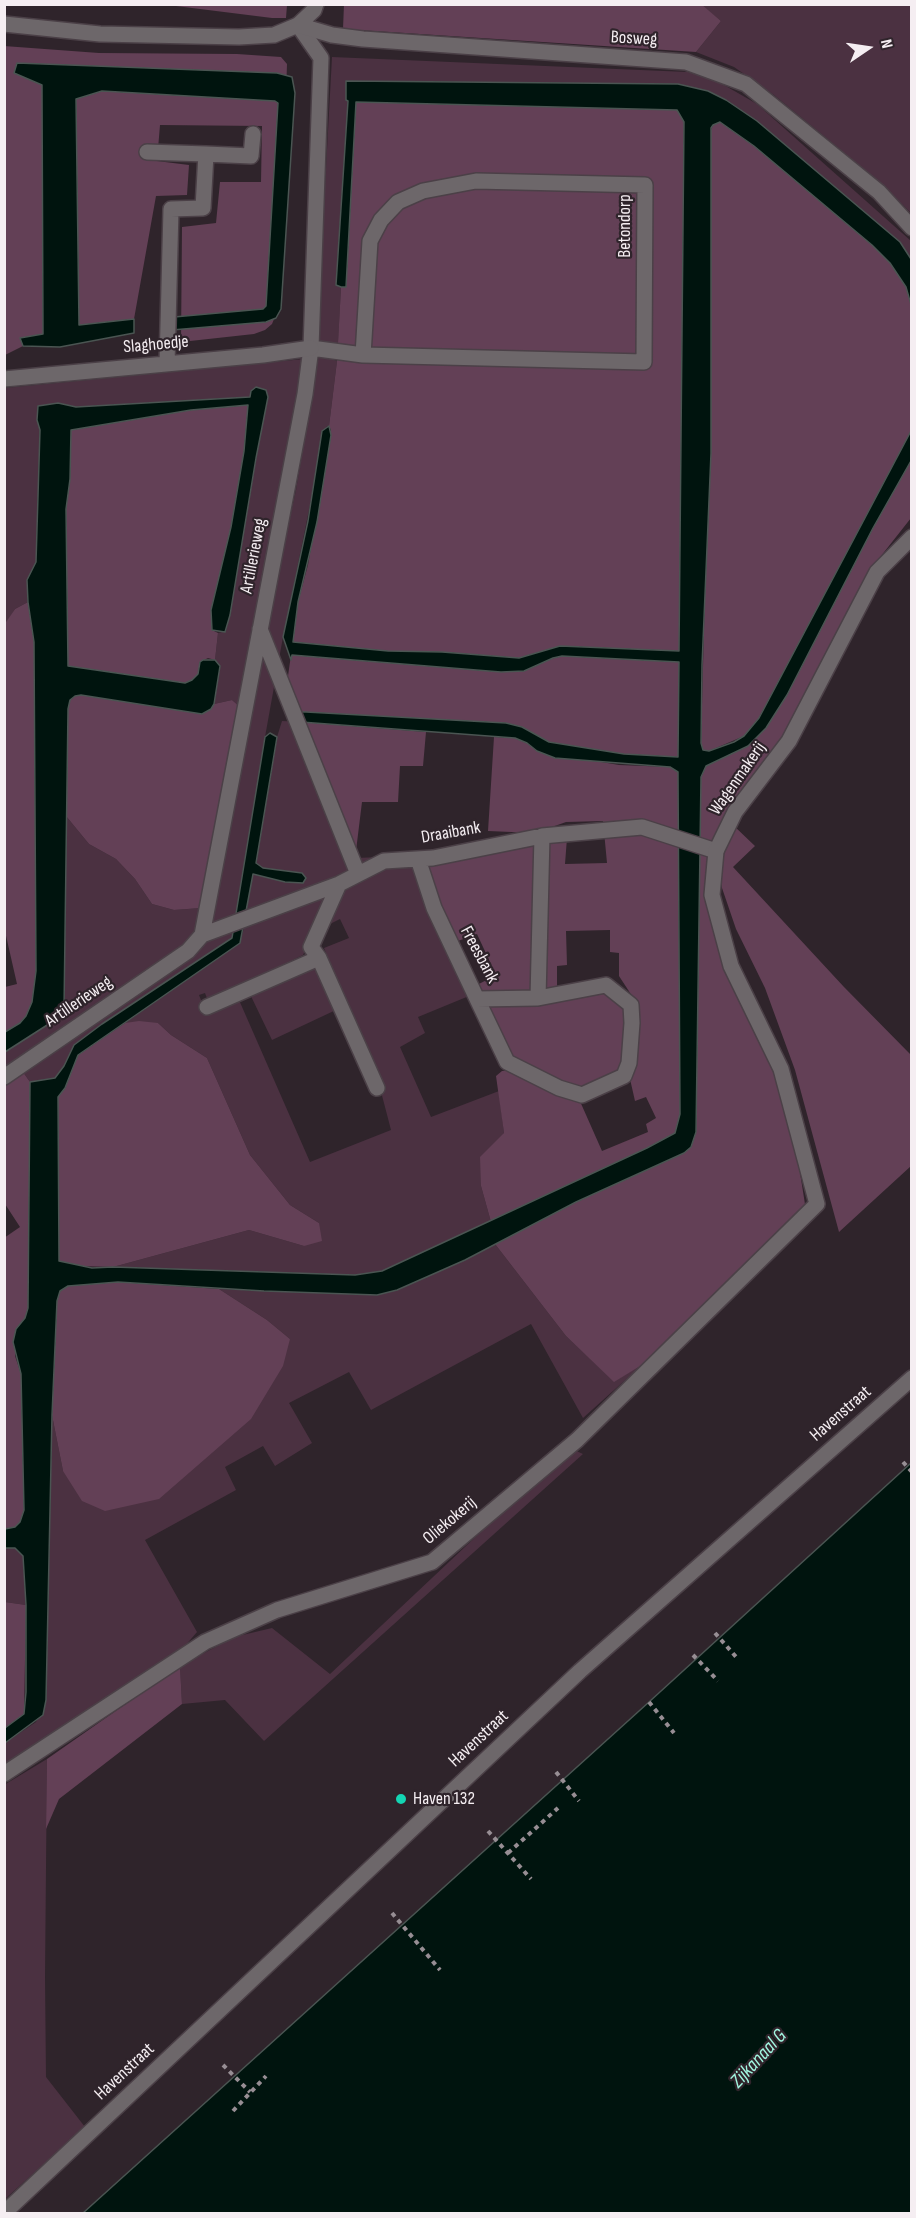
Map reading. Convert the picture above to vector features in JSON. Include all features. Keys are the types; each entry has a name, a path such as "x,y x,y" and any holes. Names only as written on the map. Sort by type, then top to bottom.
{"street":[{"path":"4,24 100,34 239,37 274,35 298,25 314,10 316,4"},
{"name":"Bosweg","path":"298,25 332,35 363,39 686,62 746,84 879,192 912,228"},
{"name":"Artillerieweg","path":"4,1077 189,951 202,935 306,394 311,348 321,58 298,25"},
{"path":"147,152 250,156 253,134"},
{"path":"167,363 171,209 203,208 206,154"},
{"name":"Betondorp","path":"311,348 363,355 644,362 645,185 476,182 423,191 398,202 381,220 370,241 363,355"},
{"name":"Slaghoedje","path":"4,379 263,355 311,348"},
{"name":"Wagenmakerij","path":"816,1204 781,1069 731,966 712,895 713,850 735,812 789,741 877,572 912,537"},
{"path":"260,628 358,874"},
{"name":"Draaibank","path":"202,935 339,884 384,861 433,858 542,836 642,827 713,850"},
{"path":"538,998 542,836"},
{"name":"Freesbank","path":"418,859 434,908 477,999 507,1062 559,1088 582,1095 624,1076 629,1063 631,1005 606,985 538,998 477,999"},
{"path":"339,884 311,947 319,958 376,1088"},
{"path":"207,1007 319,958"},
{"name":"Oliekokerij","path":"4,1774 205,1642 277,1610 432,1562 577,1440 816,1204"},
{"name":"Havenstraat","path":"4,2213 580,1671 912,1378"}],"path":[{"path":"903,1462 912,1472"},
{"path":"715,1633 737,1658"},
{"path":"693,1655 718,1681"},
{"path":"649,1702 674,1733"},
{"path":"556,1772 579,1801"},
{"path":"508,1853 558,1808"},
{"path":"488,1831 531,1879"},
{"path":"392,1913 440,1970"},
{"path":"223,2065 250,2092"},
{"path":"233,2111 266,2076"}],"shaded area":[{"path":"344,4 701,4 721,21 696,52 343,29"},
{"path":"168,5 287,5 286,18 272,18"},
{"path":"701,5 911,5 911,213 875,178 774,95 734,67 696,52 721,21"},
{"path":"4,46 99,53 237,54 281,57 287,64 279,307 272,324 265,330 254,334 181,342 182,227 216,223 220,182 261,182 262,126 160,125 157,161 189,165 187,195 156,196 134,319 79,325 76,99 102,91 188,96 14,73 42,84 43,334 20,338 23,346 5,355"},
{"path":"332,57 688,72 717,81 757,104 911,241 911,259 900,242 757,121 708,91 678,84 346,81 346,100 348,101 336,284 341,287 338,344 319,342"},
{"path":"356,102 677,110 681,115 684,122 679,651 560,646 519,658 442,652 388,651 293,642 298,602 308,565 331,430 329,426 337,361 341,287 346,287"},
{"path":"720,122 754,146 872,245 890,263 906,287 912,308 912,431 759,718 744,736 709,751 703,750 701,743 708,477 711,453 710,133 713,125"},
{"path":"319,355 337,361 329,426 326,427 283,637 265,737 248,872 285,882 302,873 263,868 256,863 277,737 282,721 301,722 355,858 381,857 356,873 235,917 232,938 74,1045 64,1066 55,1078 30,1082 23,1072 211,925 259,660 296,490"},
{"path":"304,359 240,707 232,700 214,704 220,666 215,660 218,633 226,631 230,615 268,397 251,391 250,397 76,407 58,403 37,420 40,430 36,562 27,580 28,602 15,609 5,625 5,388"},
{"path":"248,405 244,451 231,527 211,610 212,630 218,633 215,660 208,658 200,662 198,674 185,683 68,666 66,509 70,479 71,430 191,410"},
{"path":"911,459 911,518 870,570 791,732 717,840 700,841 701,777 706,766 748,746 787,695"},
{"path":"28,602 34,642 36,971 32,1002 26,1016 20,1023 5,1032 5,987 17,984 4,927 4,625 15,609"},
{"path":"291,655 501,672 562,656 679,662 679,757 624,754 549,742 522,727 506,723 283,711"},
{"path":"81,695 211,709 214,704 232,700 240,707 201,908 174,910 152,904 135,879 116,859 89,844 66,816 68,709 70,700"},
{"path":"301,722 426,732 423,766 400,766 398,802 362,802 355,859"},
{"path":"494,737 515,738 527,743 537,751 619,765 670,767 678,772 680,1114 675,1133 491,1222 481,1186 480,1157 504,1133 496,1076 502,1071 515,1070 579,1099 602,1151 648,1132 646,1124 656,1118 646,1097 635,1101 630,1079 636,1002 619,976 619,953 610,952 610,930 566,931 567,965 557,966 557,990 539,993 545,840 567,838 565,864 607,863 603,821 566,822 535,833 488,831"},
{"path":"66,816 89,844 116,859 135,879 152,904 174,910 201,908 196,931 192,934 195,939 5,1071 5,1052 55,1020 64,1009"},
{"path":"733,825 755,846 733,867 844,987 911,1055 911,1166 839,1232 795,1070 765,988 736,929 722,888 722,852"},
{"path":"538,844 533,991 479,996 477,985 496,975 477,934 458,941 428,880 427,866"},
{"path":"700,853 713,857 706,904 732,985 775,1075 799,1166 807,1217 642,1365 614,1382 566,1336 495,1244 576,1202 684,1153 696,1132"},
{"path":"416,863 469,996 418,1017 425,1033 400,1047 431,1117 499,1091 504,1133 481,1186 491,1222 396,1266 382,1271 355,1275 113,1267 249,1230 304,1246 319,1223 290,1205 250,1155 207,1058 171,1035 158,1023 125,1023 240,943 245,924 335,888 303,955 208,1001 205,993 199,995 206,1013 239,1000 310,1162 391,1130 379,1084 324,948 349,938 340,919 324,927 344,885 385,865"},
{"path":"315,961 338,1009 272,1040 249,992"},
{"path":"609,992 628,1010 625,1056 619,1069 593,1086 578,1088 513,1058 485,1003"},
{"path":"139,1021 158,1023 171,1035 207,1058 250,1155 290,1205 319,1223 322,1241 304,1246 249,1230 113,1267 79,1266 59,1261 58,1097 65,1088 78,1055 125,1023"},
{"path":"23,1072 30,1082 28,1308 25,1318 16,1329 15,1356 21,1374 24,1510 15,1528 5,1529 4,1238 20,1227 5,1204 5,1084"},
{"path":"495,1244 566,1336 614,1381 642,1365 583,1418 531,1324 371,1410 349,1372 289,1403 312,1443 275,1466 263,1446 225,1467 236,1490 145,1540 197,1632 185,1646 5,1768 5,1743 36,1722 46,1700 52,1415 63,1471 290,1339 267,1320 219,1289 264,1291 465,1260"},
{"path":"118,1282 219,1289 267,1320 290,1339 283,1366 251,1419 159,1499 105,1511 82,1501 63,1471 52,1415 57,1301 60,1291 68,1286"},
{"path":"570,1448 583,1454 264,1741 225,1700 182,1704 180,1666 234,1637 272,1628 330,1674"},
{"path":"5,1548 15,1548 23,1555 26,1605 5,1602"},
{"path":"5,1602 26,1605 24,1714 5,1728"},
{"path":"180,1666 182,1704 59,1799 46,1829 47,1759"},
{"path":"47,1759 46,2077 85,2127 5,2199 4,1785"}],"water":[{"path":"17,63 277,73 292,77 295,93 281,309 276,318 266,322 172,330 174,317 263,309 266,306 278,103 102,91 76,99 79,325 134,319 134,333 60,347 23,346 20,338 43,334 42,85 14,73"},
{"path":"346,81 678,84 708,91 757,121 900,242 911,259 912,308 906,287 890,263 872,245 754,146 720,122 711,128 711,453 702,665 701,743 703,750 709,751 734,742 744,736 759,718 911,431 912,459 873,528 787,695 766,728 748,746 706,766 701,777 696,1132 691,1147 684,1153 576,1202 465,1260 397,1290 377,1295 118,1282 68,1286 60,1291 57,1301 52,1415 46,1700 43,1715 5,1743 5,1728 24,1714 26,1692 26,1605 23,1556 15,1548 5,1548 5,1529 15,1527 20,1522 24,1510 21,1374 13,1342 16,1329 25,1318 28,1308 30,1082 55,1078 64,1066 74,1045 232,938 265,737 270,733 277,737 256,863 263,868 302,873 306,878 303,883 285,882 253,874 240,943 78,1055 65,1088 58,1097 59,1261 92,1268 355,1275 382,1271 647,1148 675,1133 680,1114 678,772 670,767 555,758 515,738 301,722 299,717 302,712 306,712 506,723 522,727 549,742 624,754 678,757 679,662 562,656 524,671 501,672 292,655 291,660 283,637 308,521 322,431 329,426 331,435 317,522 298,602 293,642 388,651 442,652 519,658 560,646 679,651 684,122 677,110 356,102 346,287 341,287 336,285 348,101 346,100"},
{"path":"256,387 266,390 268,397 230,615 225,632 212,630 211,610 231,527 244,451 248,405 191,410 71,430 70,479 66,509 68,666 185,683 198,674 200,662 203,660 215,660 220,666 214,704 211,709 202,714 81,695 70,700 68,709 64,1009 55,1020 5,1052 5,1032 20,1023 32,1002 36,971 34,642 27,580 36,562 40,430 37,420 38,406 58,403 76,407 250,397 251,391"},
{"name":"Zijkanaal G","path":"911,1463 911,2213 83,2213 649,1702"}],"place":[{"name":"Haven 132","path":"401,1799"}]}
